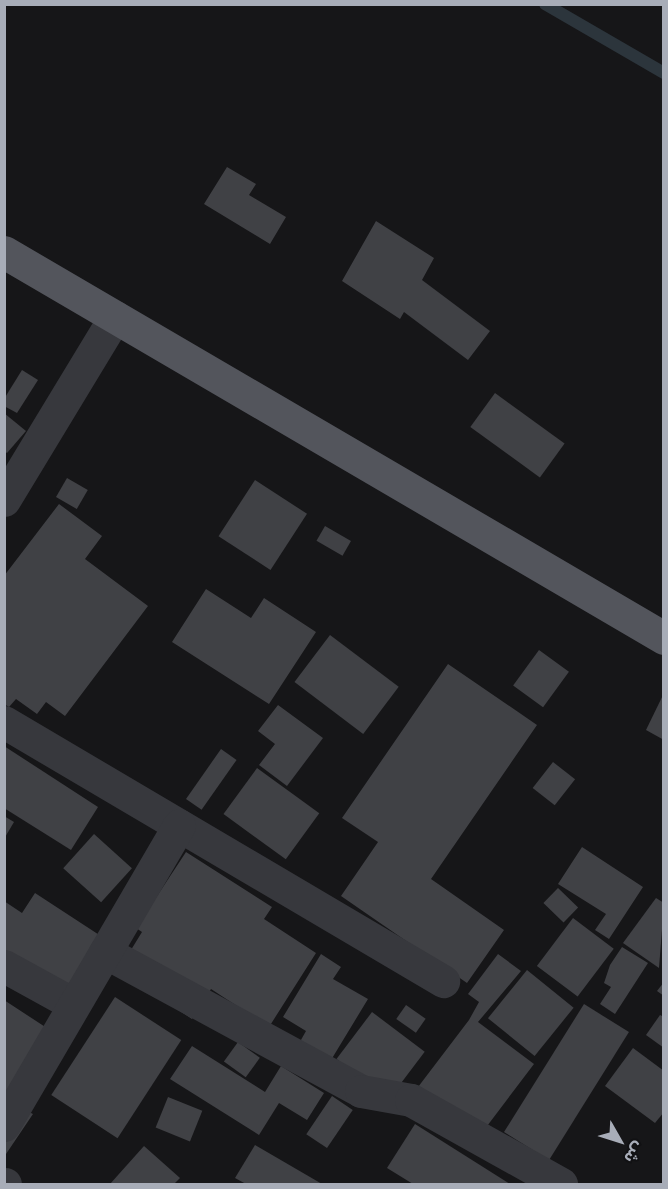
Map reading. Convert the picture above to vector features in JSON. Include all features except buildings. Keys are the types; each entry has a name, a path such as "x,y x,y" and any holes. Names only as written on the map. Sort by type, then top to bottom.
{"main road":[{"path":"4,252 663,638"}],"street":[{"path":"4,500 115,317"},
{"path":"4,722 443,981"},
{"path":"4,1125 179,825"},
{"path":"105,952 361,1091 411,1100 561,1185"},
{"path":"4,966 73,1004"}],"waterway":[{"path":"545,4 664,73"}]}
